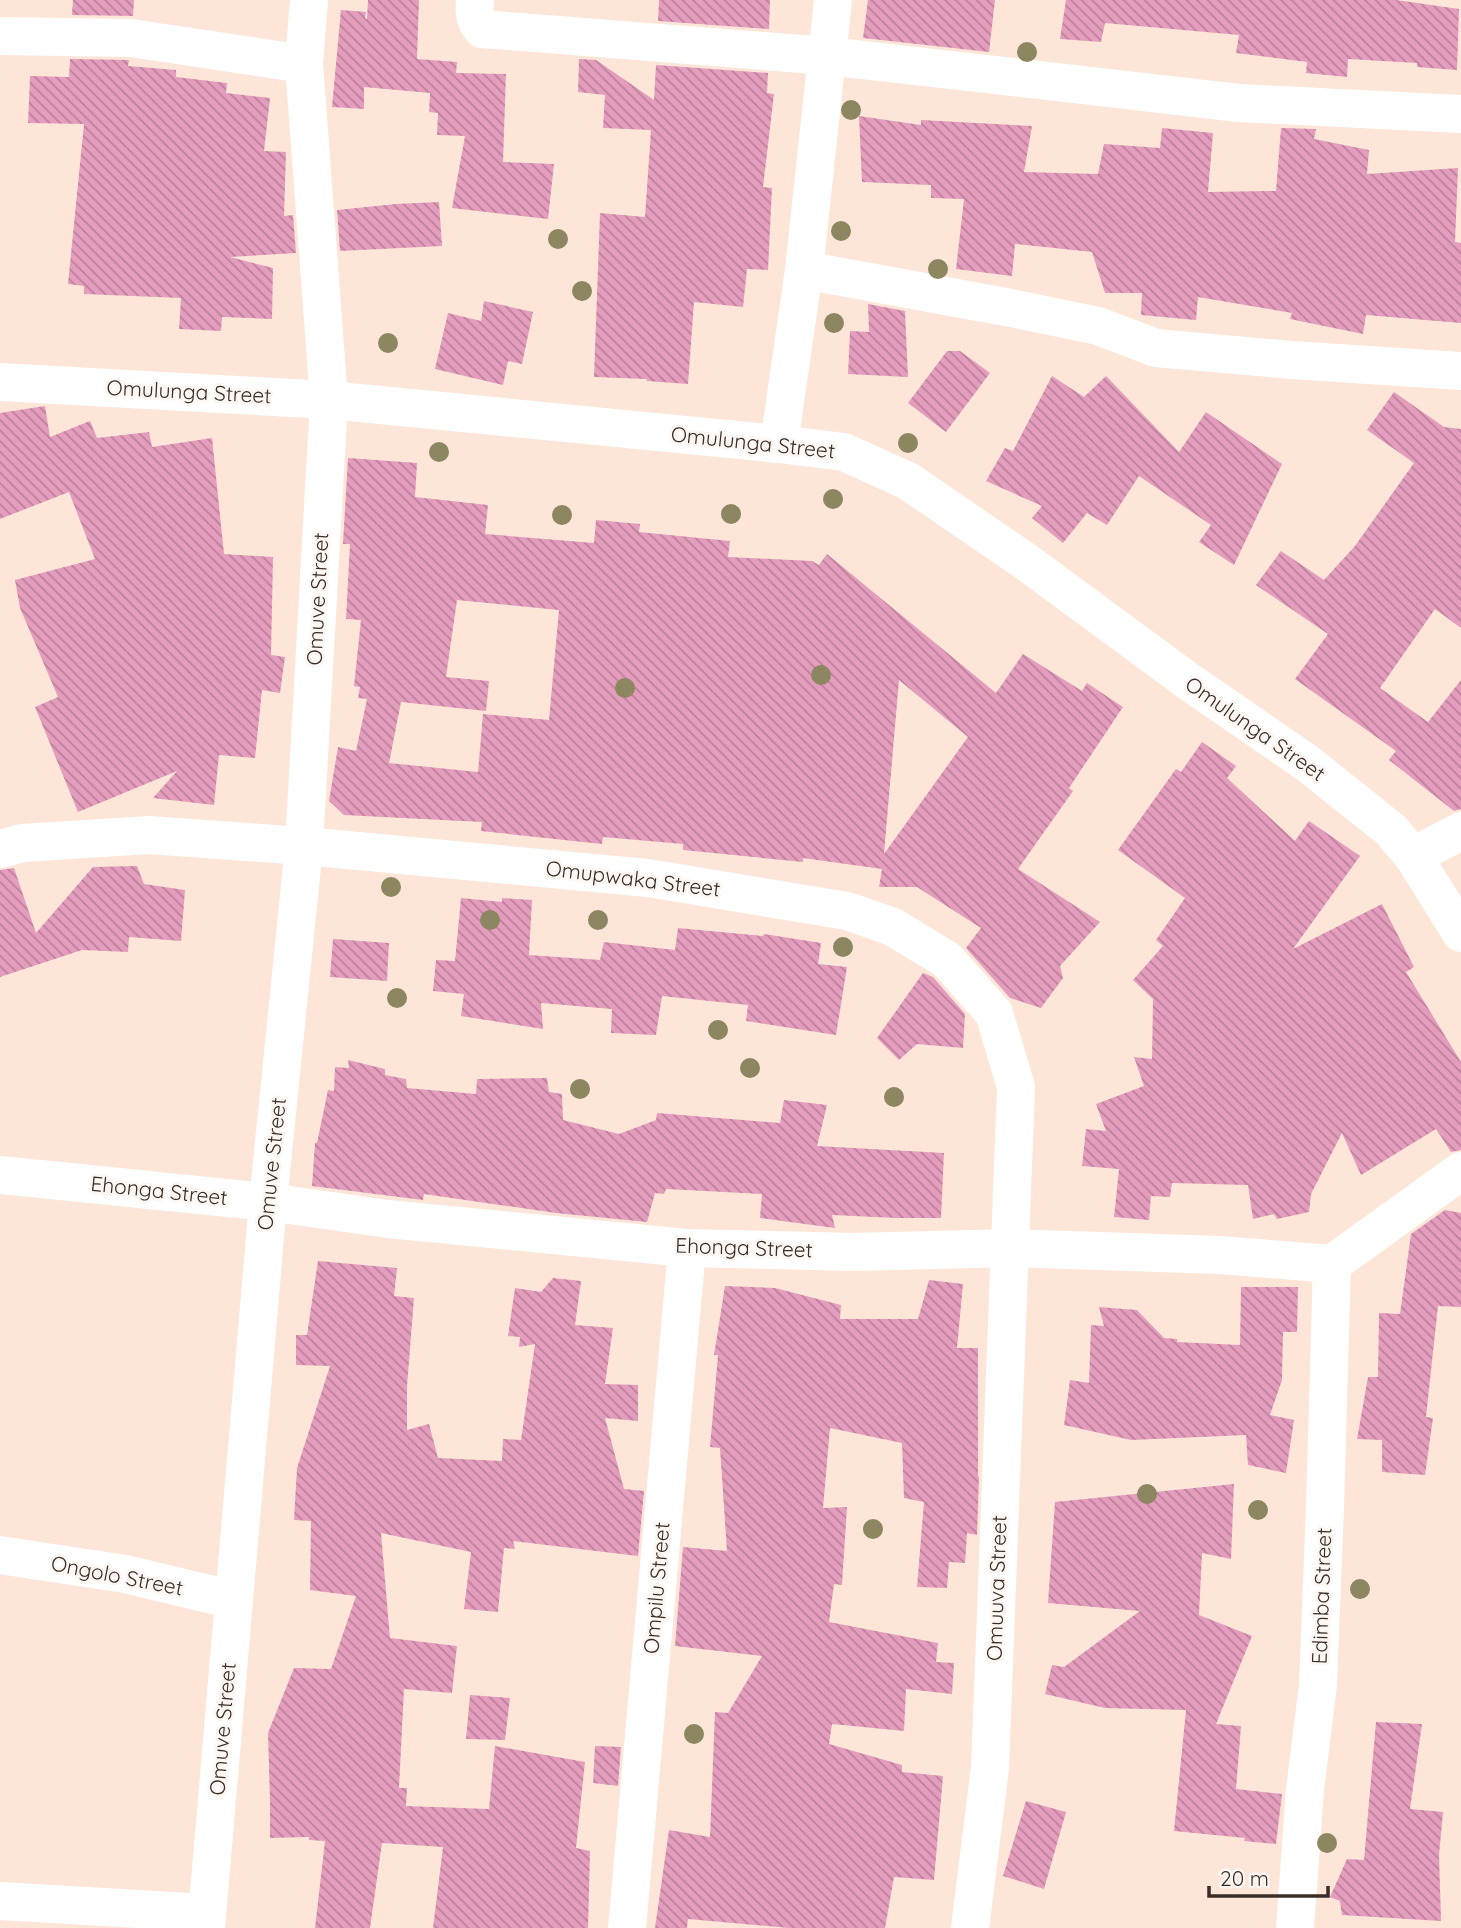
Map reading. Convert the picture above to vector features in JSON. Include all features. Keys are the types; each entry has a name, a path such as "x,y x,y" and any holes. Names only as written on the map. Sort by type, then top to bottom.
{"street":[{"name":"Omuve Street","path":"206,1920 268,1202 304,846 329,400 304,64 309,0"},
{"path":"475,0 474,14 482,29 828,56 1239,103 1461,114"},
{"path":"779,444 804,270 833,0"},
{"path":"0,36 131,38 304,64"},
{"path":"804,270 1011,307 1098,326 1156,348 1461,371"},
{"name":"Omulunga Street","path":"0,382 329,400 844,452 908,481 1025,561 1188,681 1307,763 1391,830 1413,856 1461,933"},
{"path":"1413,856 1461,831"},
{"name":"Omupwaka Street","path":"0,849 23,843 149,835 304,846 648,878 847,911 893,927 947,960 994,1013 1016,1087 1010,1248"},
{"path":"1332,1264 1461,1171"},
{"name":"Ehonga Street","path":"0,1175 268,1202 388,1219 687,1248 853,1252 1010,1248 1220,1255 1332,1264"},
{"name":"Ompilu Street","path":"627,1928 687,1248"},
{"name":"Omuuva Street","path":"970,1928 990,1768 1010,1248"},
{"name":"Edimba Street","path":"1295,1928 1305,1790 1318,1685 1332,1264"},
{"name":"Ongolo Street","path":"0,1555 125,1574 234,1600"},
{"path":"0,1901 206,1920"}],"building":[{"path":"73,0 134,0 133,16 72,15"},
{"path":"368,0 419,0 417,59 457,62 456,73 506,74 503,162 554,164 548,219 452,208 465,136 437,135 438,113 429,112 430,93 364,87 364,109 332,107 341,10 366,12 367,19"},
{"path":"659,0 770,0 769,29 658,21"},
{"path":"868,0 995,0 989,52 863,38"},
{"path":"1066,0 1396,0 1459,9 1457,70 1417,67 1417,63 1348,59 1347,77 1306,73 1307,62 1236,53 1239,35 1105,23 1101,42 1060,39"},
{"path":"70,59 129,60 128,66 176,70 176,77 227,83 226,93 270,98 264,151 286,152 284,216 293,215 296,253 230,257 273,268 272,319 222,317 221,331 179,329 181,298 84,294 84,286 68,284 84,124 28,123 30,76 69,77"},
{"path":"579,59 596,60 654,100 656,65 768,73 767,93 774,94 763,187 772,188 768,270 747,269 743,307 694,302 688,384 594,377 600,213 645,217 651,130 603,128 605,95 578,92"},
{"path":"859,116 921,125 921,120 1032,126 1024,172 1098,174 1104,144 1160,148 1162,128 1213,133 1208,192 1276,191 1281,128 1316,129 1314,139 1369,150 1367,174 1458,168 1455,242 1461,243 1461,323 1366,315 1363,334 1290,319 1292,313 1198,297 1196,320 1141,315 1142,293 1105,293 1092,252 1015,244 1012,276 956,269 964,199 931,198 931,185 862,182"},
{"path":"439,202 442,246 340,251 337,210"},
{"path":"484,301 533,312 522,364 508,361 503,385 435,369 448,313 481,321"},
{"path":"868,304 905,311 908,377 848,374 850,331 869,332"},
{"path":"947,351 960,351 990,373 946,432 908,403"},
{"path":"1052,376 1084,397 1106,376 1179,452 1206,412 1282,464 1234,565 1199,542 1211,525 1139,476 1107,525 1087,513 1063,543 1032,518 1042,506 986,481 1005,448 1013,451"},
{"path":"1394,392 1444,427 1461,429 1461,628 1435,609 1380,688 1428,722 1461,680 1461,809 1454,811 1389,760 1396,751 1295,679 1328,634 1256,585 1281,551 1324,580 1355,546 1414,463 1367,430"},
{"path":"45,406 50,437 90,421 97,438 149,432 152,447 212,438 224,554 273,557 271,655 285,657 280,693 262,690 255,758 219,755 214,805 153,798 177,771 78,812 35,707 58,697 20,608 15,580 95,559 69,492 0,519 0,413"},
{"path":"348,458 417,463 415,497 488,505 485,534 594,543 596,520 640,524 639,532 730,541 728,557 812,561 819,565 827,554 996,693 1023,654 1082,691 1087,683 1123,707 1069,788 1073,791 1018,869 1100,922 1060,966 1063,978 1041,1008 1010,998 966,948 981,928 917,887 879,887 882,869 803,858 803,862 683,850 683,844 603,837 602,844 481,831 482,822 344,815 329,801 338,747 356,751 367,699 358,698 360,687 354,686 361,620 346,619 350,544 343,544","holes":["457,600 559,610 549,720 483,714 478,772 389,763 401,702 486,711 489,681 446,677","899,680 968,737 884,854"]},
{"path":"1202,742 1236,766 1227,778 1295,841 1309,821 1360,856 1293,949 1382,904 1414,967 1406,972 1461,1062 1461,1150 1451,1152 1436,1129 1361,1175 1342,1133 1311,1194 1309,1212 1277,1219 1274,1214 1253,1219 1248,1185 1172,1183 1170,1197 1151,1196 1149,1220 1114,1217 1119,1169 1082,1166 1086,1129 1106,1131 1096,1104 1144,1086 1134,1057 1152,1059 1153,999 1133,980 1163,946 1156,940 1185,898 1118,850 1176,769 1181,772"},
{"path":"137,866 144,884 185,890 181,941 129,937 128,952 82,950 0,977 0,870 14,868 36,933 93,867"},
{"path":"461,898 502,902 502,898 532,900 529,955 600,960 604,942 675,950 678,928 764,934 821,943 818,964 847,967 836,1035 746,1021 748,1005 662,996 656,1035 611,1033 612,1009 541,1003 543,1029 461,1016 464,994 433,991 436,960 455,961"},
{"path":"333,939 389,943 387,981 330,977"},
{"path":"923,973 933,977 965,1014 963,1048 917,1044 899,1060 877,1038"},
{"path":"348,1060 385,1069 385,1075 406,1079 407,1088 476,1094 477,1079 547,1078 549,1092 562,1094 563,1120 619,1134 656,1120 657,1113 780,1123 784,1100 827,1105 817,1146 944,1153 941,1218 832,1215 835,1228 760,1218 762,1194 666,1189 664,1194 655,1193 647,1222 556,1213 424,1194 423,1200 312,1186 315,1143 328,1090 334,1091 335,1067 349,1068"},
{"path":"1445,1210 1461,1213 1461,1307 1438,1306 1426,1417 1433,1418 1425,1475 1382,1472 1382,1440 1357,1439 1368,1377 1378,1377 1379,1313 1400,1314 1411,1234"},
{"path":"318,1261 397,1268 394,1296 414,1298 407,1386 407,1430 429,1424 438,1458 502,1461 503,1439 521,1440 535,1344 519,1347 520,1337 508,1336 515,1288 541,1292 553,1278 581,1281 575,1325 613,1328 605,1384 638,1385 638,1421 605,1418 624,1489 644,1491 638,1556 513,1541 515,1549 504,1548 498,1612 464,1609 471,1552 381,1533 390,1638 457,1646 452,1693 404,1689 399,1788 407,1788 406,1806 489,1809 495,1746 585,1762 576,1848 590,1851 588,1928 433,1928 443,1847 382,1843 370,1928 315,1928 325,1841 309,1840 309,1837 270,1838 268,1733 294,1668 331,1669 356,1596 310,1590 311,1521 294,1520 297,1468 330,1366 296,1365 296,1335 307,1335"},
{"path":"929,1280 963,1284 957,1348 978,1348 977,1535 967,1533 965,1563 949,1562 947,1588 917,1587 924,1502 904,1498 902,1443 830,1428 823,1508 847,1507 842,1585 834,1584 829,1622 938,1643 936,1662 954,1663 952,1694 906,1689 904,1731 832,1724 829,1744 902,1765 902,1772 943,1776 934,1880 894,1877 885,1928 789,1928 688,1919 687,1928 655,1928 669,1830 710,1837 715,1712 728,1713 762,1656 675,1646 683,1547 727,1551 720,1448 710,1447 718,1355 714,1355 725,1286 775,1288 841,1305 840,1319 918,1319"},
{"path":"1241,1287 1298,1287 1297,1332 1283,1332 1282,1380 1270,1415 1294,1420 1286,1473 1248,1465 1246,1435 1131,1440 1064,1425 1070,1380 1089,1383 1091,1325 1104,1326 1099,1307 1137,1310 1164,1338 1177,1339 1177,1342 1240,1345"},
{"path":"1234,1484 1231,1559 1202,1553 1199,1615 1252,1636 1216,1724 1241,1726 1236,1789 1282,1794 1276,1844 1174,1831 1186,1710 1105,1708 1045,1694 1052,1665 1064,1667 1140,1611 1048,1603 1055,1502"},
{"path":"470,1695 510,1698 505,1740 466,1739"},
{"path":"1376,1722 1422,1724 1410,1809 1443,1812 1439,1855 1441,1921 1342,1915 1340,1901 1330,1897 1347,1859 1364,1860"},
{"path":"595,1746 621,1747 618,1786 593,1783"},
{"path":"1026,1801 1066,1812 1044,1889 1003,1876"}]}
